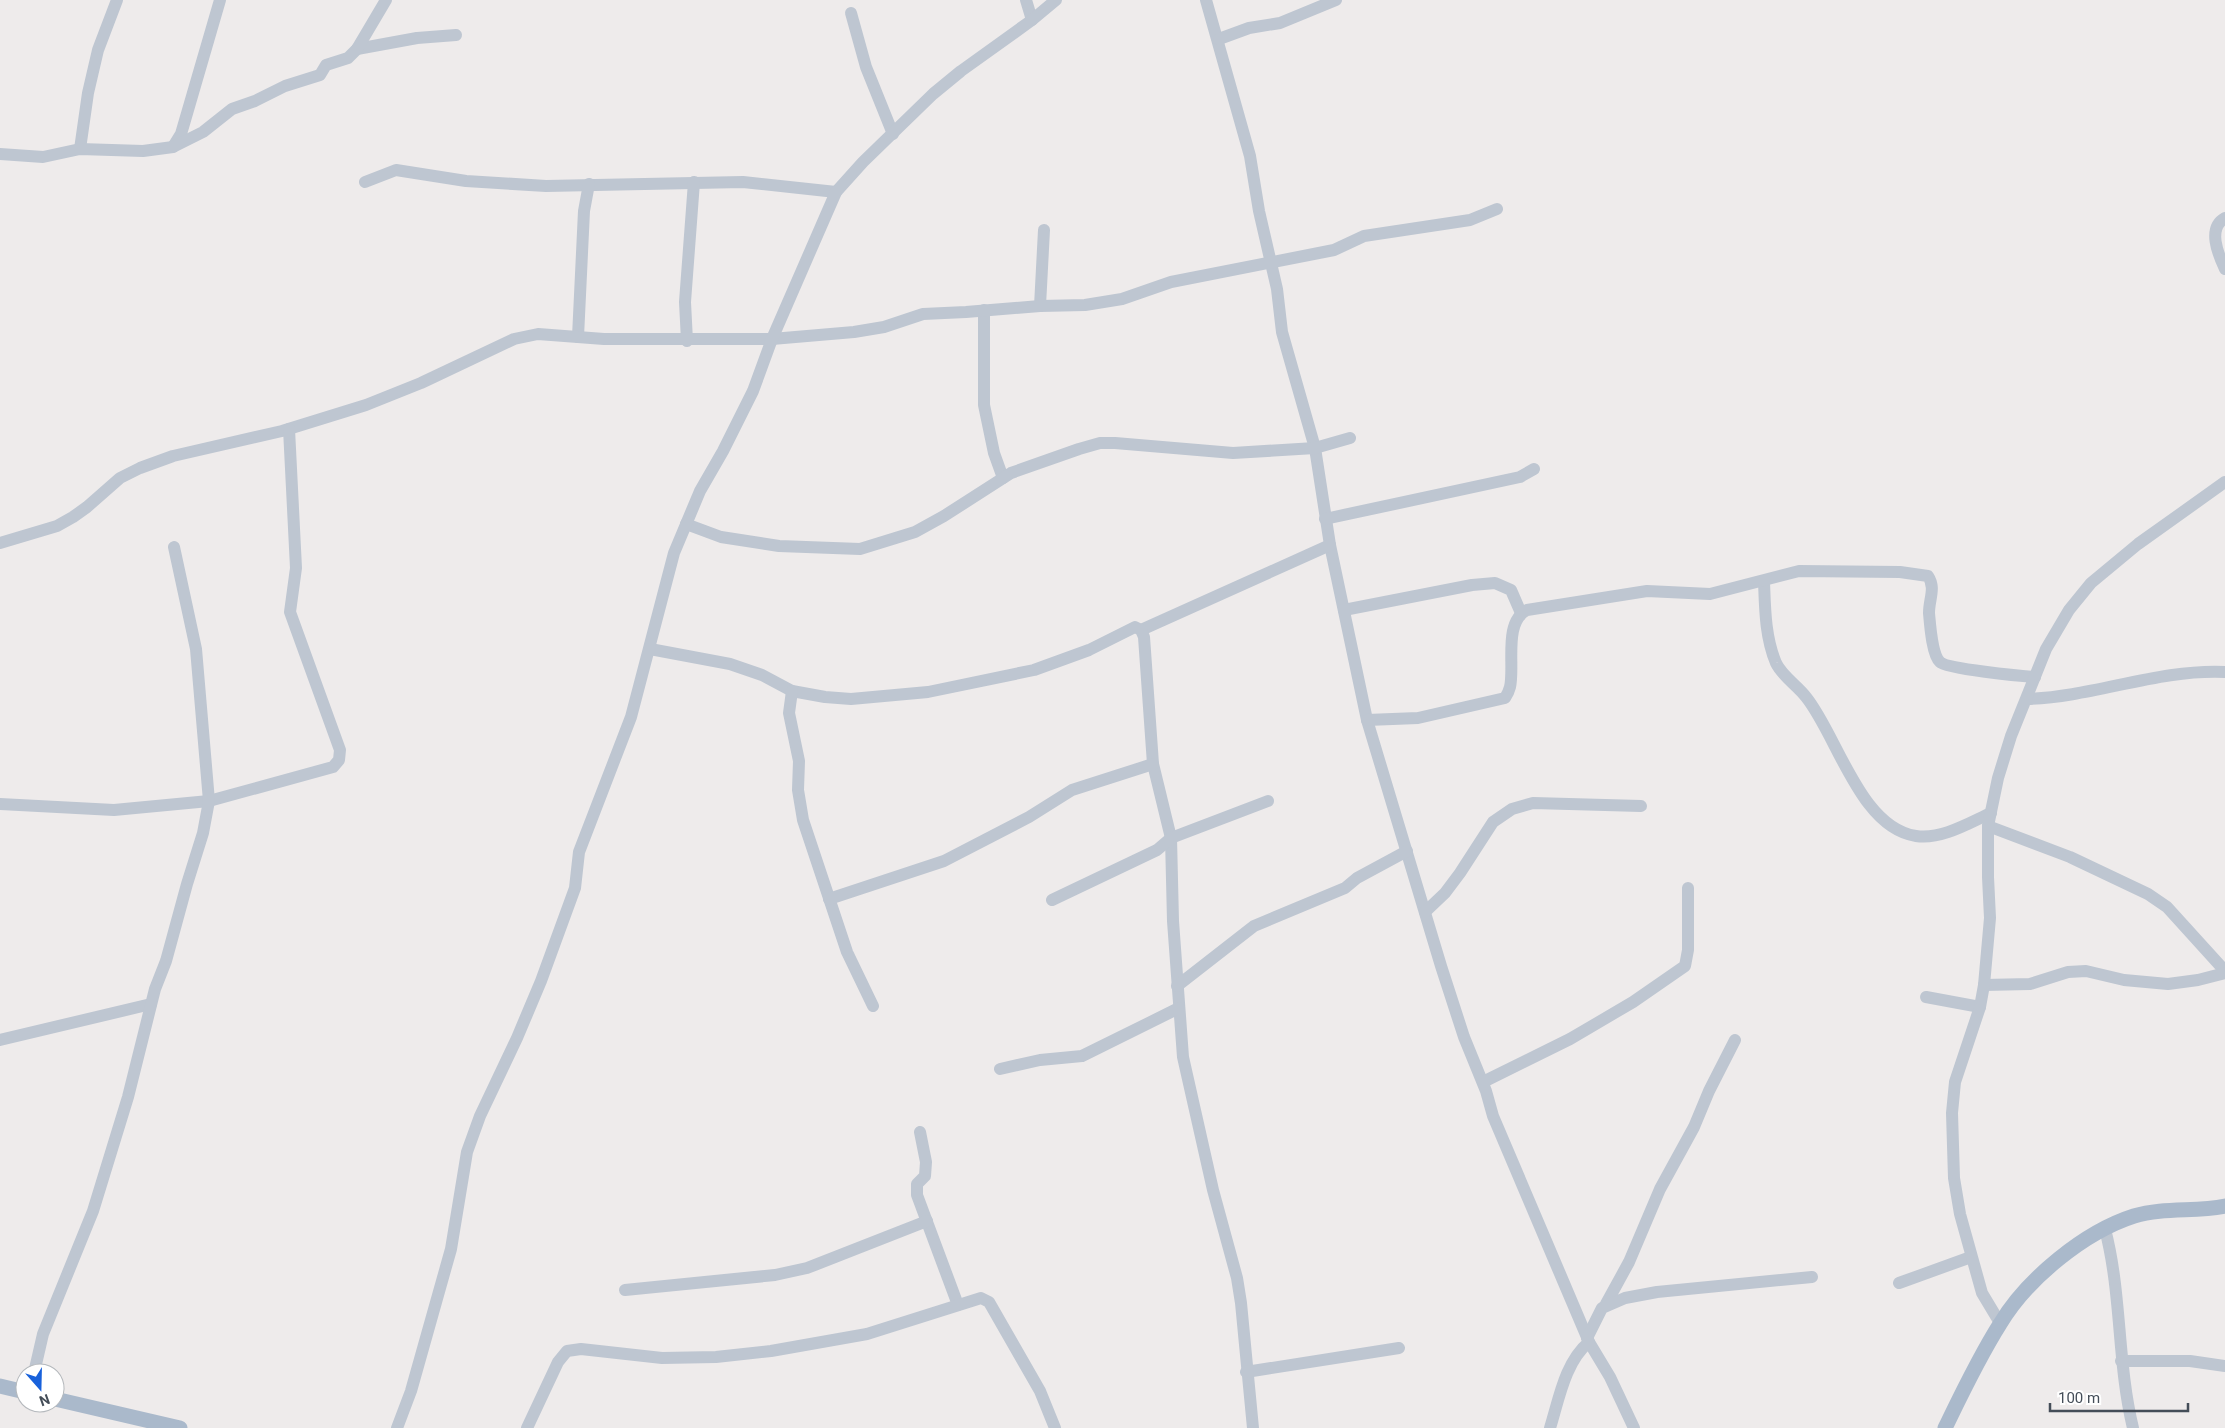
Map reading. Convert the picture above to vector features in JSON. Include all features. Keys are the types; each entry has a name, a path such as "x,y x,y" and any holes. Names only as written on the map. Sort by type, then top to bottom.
{"main road":[{"path":"1944,1428 2000,1323 2031,1285 2063,1257 2085,1240 2134,1217 2151,1212 2225,1206"},
{"path":"0,1386 15,1390"},
{"path":"65,1401 180,1428"}],"street":[{"path":"80,149 88,93 98,50 116,0"},
{"path":"173,147 181,134 220,0"},
{"path":"0,154 43,157 80,149 143,151 173,147 203,132 232,109 255,101 285,86 320,75 326,65 348,58 357,50 386,0"},
{"path":"1026,0 1032,20"},
{"path":"397,1428 411,1391 451,1249 467,1152 480,1116 518,1038 541,982 575,888 579,852 603,784 631,717 674,553 700,491 723,451 753,391 772,339 836,192 863,162 933,94 1056,0"},
{"path":"1206,0 1219,39 1250,156 1270,263 1277,289 1282,332 1315,448 1330,546 1367,720 1464,1037 1483,1082 1492,1116 1588,1340 1610,1377 1634,1428"},
{"path":"1219,39 1250,28 1280,23 1336,0"},
{"path":"851,13 866,67 893,134"},
{"path":"357,50 417,38 456,35"},
{"path":"365,182 396,170 475,182 546,186 743,182 836,192"},
{"path":"687,340 685,302 694,182"},
{"path":"578,337 584,211 589,184"},
{"path":"0,543 65,521 87,507 120,478 140,468 173,456 289,429 402,391 514,338 538,334 687,340 772,339 854,332 884,327 923,314 1085,305 1122,299 1171,282 1334,250 1364,236 1470,220 1497,209"},
{"path":"2225,218 2220,221 2215,229 2214,238 2225,269"},
{"path":"1040,306 1044,230"},
{"path":"984,310 984,405 994,452 1003,478"},
{"path":"0,804 114,810 209,801 333,767 339,760 340,750 290,612 296,568 289,429"},
{"path":"686,524 721,537 779,546 860,549 915,532 944,516 1003,478 1050,458 1100,443 1124,443 1234,453 1315,448 1350,438"},
{"path":"1325,519 1520,477 1534,469"},
{"path":"2000,1323 1982,1293 1960,1214 1954,1178 1952,1114 1955,1082 1980,1007 1984,985 1990,918 1988,826 1998,778 2011,736 2046,649 2069,610 2091,583 2138,544 2225,482"},
{"path":"1141,630 1330,546"},
{"path":"36,1363 43,1334 93,1211 128,1097 151,1004 166,961 203,833 209,801 196,649 174,547"},
{"path":"1521,613 1537,608 1647,591 1710,594 1799,571 1900,572 1928,576 1933,589 1929,610 1930,629 1935,654 1940,662 1947,666 1990,673 2035,677"},
{"path":"1764,581 1766,626 1776,665 1807,698 1863,796 1891,826 1916,836 1941,834 1991,813"},
{"path":"1344,610 1472,585 1495,583 1511,590 1521,613 1512,638 1510,687 1505,698 1418,718 1367,720"},
{"path":"650,649 730,664 762,675 792,690 826,697 851,699 928,692 1034,670 1089,650 1135,627 1141,630 1144,637 1153,764 1171,838 1173,921 1183,1057 1190,1097 1237,1278 1253,1428"},
{"path":"2027,699 2048,698 2077,693 2166,674 2225,672"},
{"path":"792,690 789,713 798,761 798,790 803,820 847,952 873,1006"},
{"path":"829,899 944,861 1029,816 1072,790 1153,764"},
{"path":"1052,900 1157,850 1171,838 1268,801"},
{"path":"1425,912 1445,892 1460,873 1493,822 1512,809 1533,803 1641,806"},
{"path":"1984,985 2030,984 2068,972 2086,971 2124,980 2168,984 2198,980 2225,972 2167,907 2148,894 2070,857 1988,826"},
{"path":"1178,986 1254,926 1275,916 1328,897 1407,851"},
{"path":"1483,1082 1570,1039 1633,1002 1685,966 1688,950 1688,888"},
{"path":"1926,997 1980,1007"},
{"path":"0,1040 151,1004"},
{"path":"1000,1069 1040,1060 1082,1056 1179,1008"},
{"path":"1550,1428 1568,1372 1576,1354 1588,1340 1602,1308 1629,1262 1660,1189 1694,1127 1709,1091 1735,1040"},
{"path":"920,1132 926,1162 925,1176 917,1184 917,1195 958,1306"},
{"path":"625,1290 736,1280 791,1272 807,1268 927,1221"},
{"path":"2106,1229 2113,1261 2122,1362 2133,1428"},
{"path":"1899,1283 1971,1257"},
{"path":"1606,1304 1657,1292 1812,1277"},
{"path":"527,1428 558,1362 567,1351 582,1348 662,1358 716,1357 762,1352 867,1334 981,1298 989,1302 1040,1391 1055,1428"},
{"path":"1246,1372 1399,1348"},
{"path":"2122,1362 2190,1361 2225,1366"}]}
